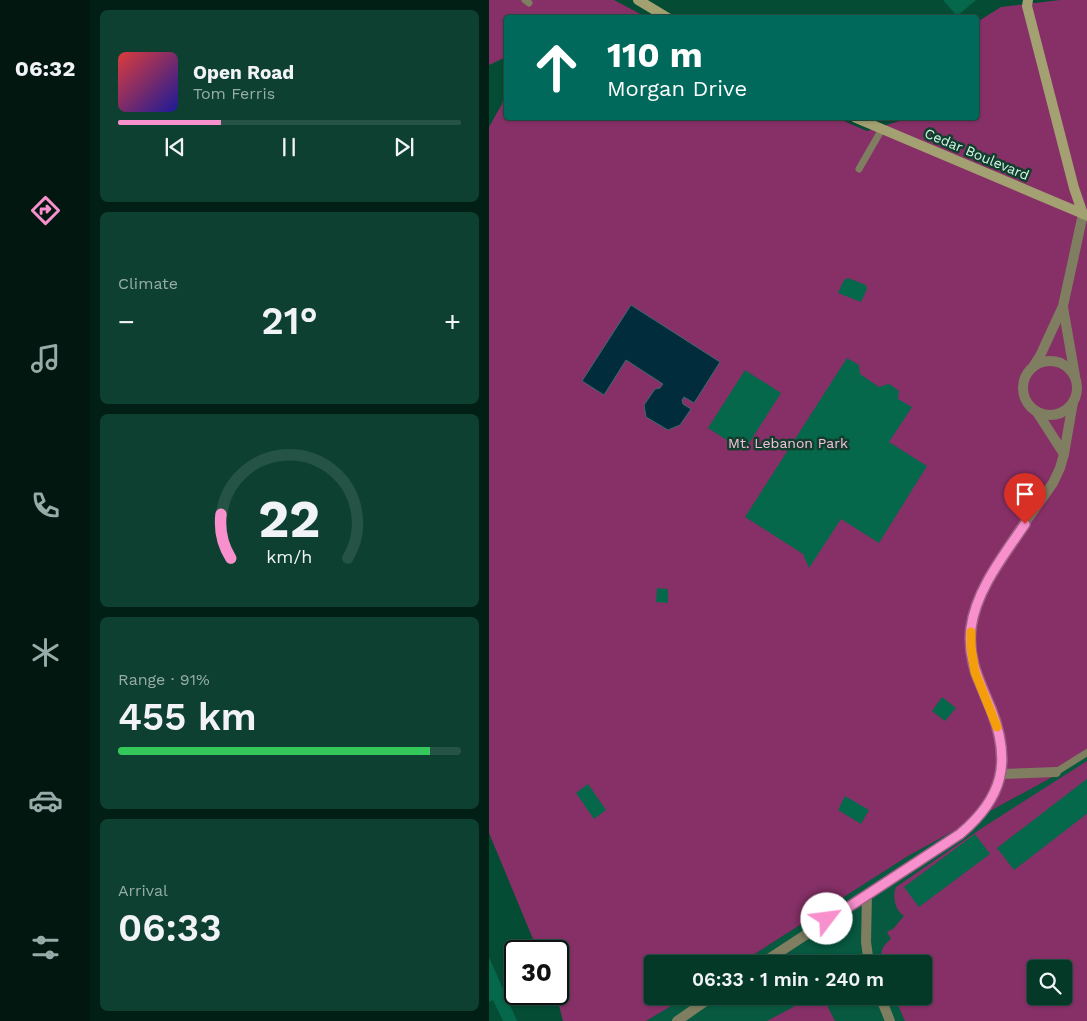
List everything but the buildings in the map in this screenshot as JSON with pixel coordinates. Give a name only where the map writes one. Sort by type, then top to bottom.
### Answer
[{"type":"street","points":[[638,0],[664,15]]},
{"type":"street","points":[[1026,2],[1074,188],[1085,215],[1063,306],[1040,356],[1024,383],[1026,400],[1037,412],[1064,454]]},
{"type":"street","name":"Cedar Boulevard","points":[[861,120],[1085,215]]},
{"type":"street","points":[[775,955],[925,858],[974,822],[995,794],[1001,774],[1002,754],[999,731],[975,672],[971,647],[971,628],[978,604],[988,581],[1053,483],[1064,454],[1073,402],[1076,395],[1063,306]]},
{"type":"street","points":[[1032,368],[1039,364],[1057,362],[1065,366],[1075,379]]},
{"type":"street","points":[[1037,412],[1045,415],[1061,413],[1073,402]]},
{"type":"street","points":[[1001,774],[1056,772]]},
{"type":"street","points":[[867,894],[866,942],[868,955]]},
{"type":"street","points":[[677,1021],[700,1005]]},
{"type":"street","points":[[884,1005],[890,1021]]},
{"type":"lane","points":[[859,170],[882,129]]},
{"type":"lane","points":[[1056,772],[1087,752]]},
{"type":"shaded area","points":[[1087,755],[1087,1021],[646,1021],[673,1005],[932,1005],[932,955],[753,955],[908,856],[1058,774]]},
{"type":"green space","points":[[489,0],[614,0],[642,15],[504,15],[504,58],[489,65]]},
{"type":"green space","name":"Mt. Lebanon Park","points":[[1060,0],[1087,0],[1087,755],[1058,774],[908,856],[753,955],[644,955],[644,1005],[673,1005],[646,1021],[563,1021],[559,1005],[569,1005],[569,940],[533,940],[489,833],[489,127],[502,104],[504,96],[504,120],[842,120],[867,131],[903,120],[979,120],[979,21],[1001,7]]},
{"type":"green space","points":[[1087,761],[1087,1021],[905,1021],[898,1005],[932,1005],[932,955],[882,955],[882,950],[891,939],[887,932],[893,929],[904,916],[898,910],[895,903],[896,887],[982,828]]},
{"type":"green space","points":[[797,1005],[827,1005],[835,1021],[767,1021]]},
{"type":"water","points":[[631,305],[720,362],[694,403],[684,397],[682,400],[683,404],[691,409],[680,425],[668,430],[646,417],[644,405],[655,389],[660,388],[663,384],[626,360],[604,395],[582,381]]},
{"type":"slow traffic","points":[[971,632],[975,672],[997,727]]},
{"type":"route","points":[[827,919],[844,910],[960,834],[974,822],[995,794],[1001,774],[1002,754],[999,731],[975,672],[971,647],[971,628],[978,604],[988,581],[1025,524]]}]
